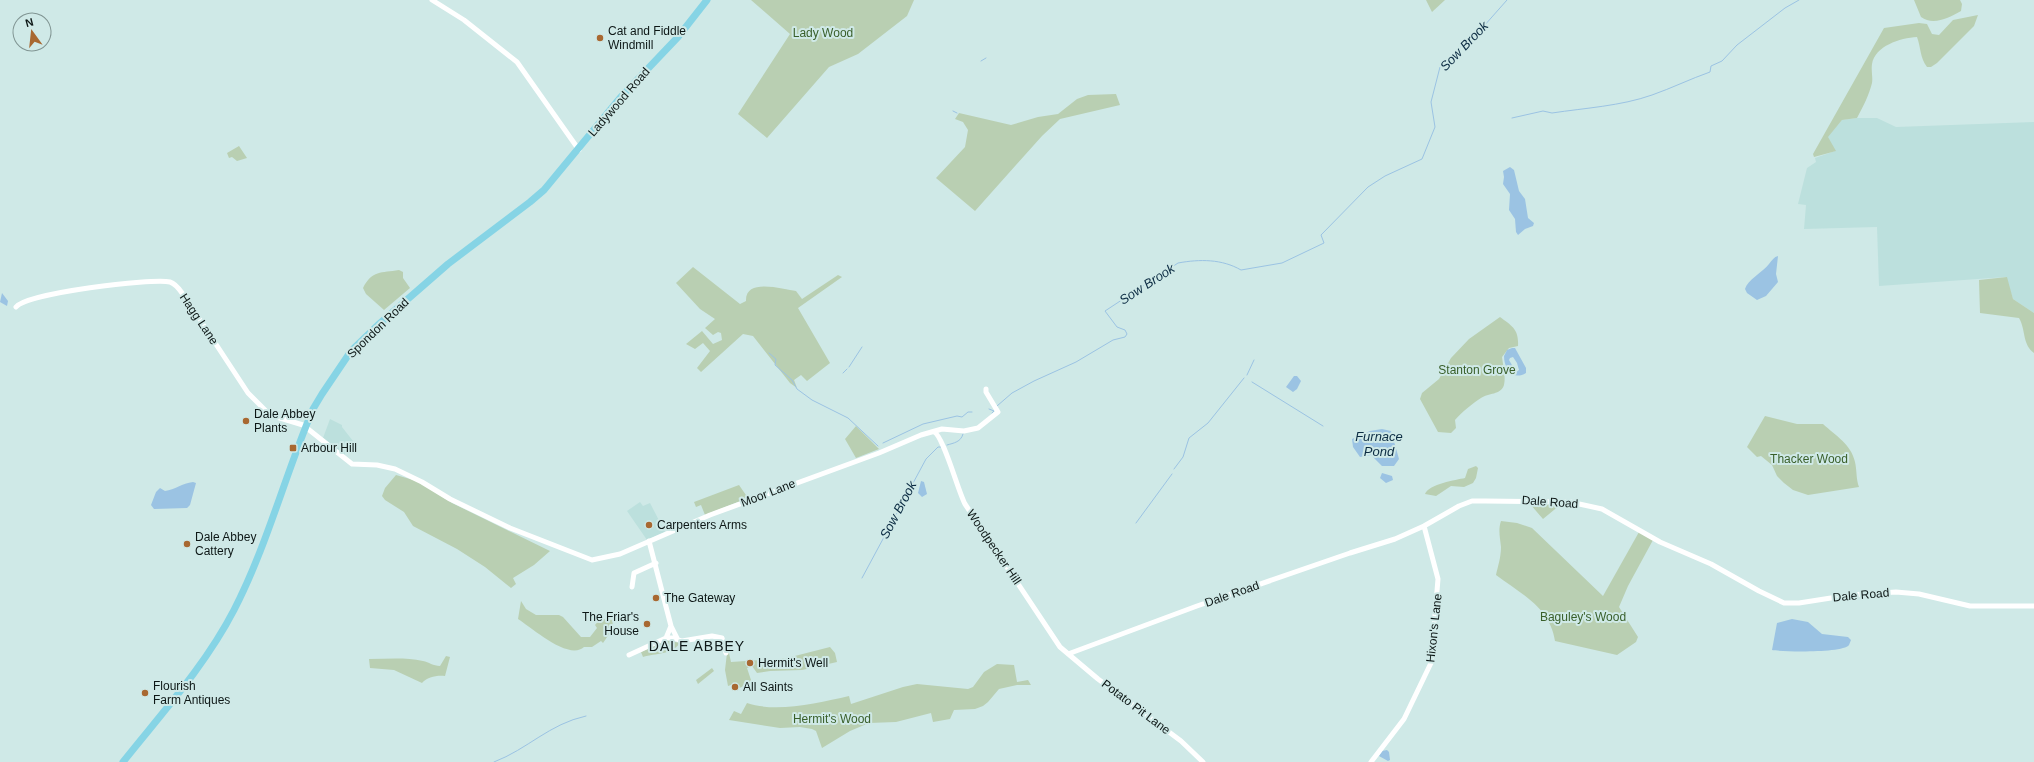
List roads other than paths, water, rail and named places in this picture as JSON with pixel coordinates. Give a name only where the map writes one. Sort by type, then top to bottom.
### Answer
[{"type":"main road","name":"Ladywood Road","points":[[579,150],[601,120],[678,37],[708,0]]},
{"type":"main road","name":"Spondon Road","points":[[124,762],[205,658],[234,609],[259,552],[306,427],[322,394],[351,351],[378,325],[448,264],[532,200],[555,178],[579,150]]},
{"type":"street","points":[[432,0],[464,20],[517,62],[579,150]]},
{"type":"street","name":"Hagg Lane","points":[[16,307],[20,303],[31,298],[71,290],[143,283],[174,283],[254,400],[270,415],[306,427]]},
{"type":"street","name":"Moor Lane","points":[[306,427],[352,464],[377,465],[395,469],[422,482],[450,499],[510,528],[589,560],[603,559],[802,480],[879,453],[921,435],[942,429],[969,430],[978,428],[985,424],[998,412],[986,392],[986,389]]},
{"type":"street","name":"Woodpecker Hill","points":[[934,432],[941,437],[956,484],[965,504],[1057,643],[1068,654]]},
{"type":"street","name":"Dale Road","points":[[1068,654],[1197,606],[1395,539],[1424,526],[1458,506],[1472,502],[1526,500],[1576,502],[1606,511],[1660,542],[1704,560],[1764,594],[1784,603],[1798,603],[1850,595],[1896,592],[1919,594],[1970,606],[2034,606]]},
{"type":"street","name":"Hixon's Lane","points":[[1371,762],[1404,719],[1431,663],[1438,579],[1424,526]]},
{"type":"street","points":[[649,541],[672,626],[677,638]]},
{"type":"street","points":[[632,587],[634,573],[656,563]]},
{"type":"street","points":[[666,638],[672,626]]},
{"type":"street","points":[[629,655],[666,638],[677,638],[682,640],[708,637],[720,638],[723,640],[726,653]]},
{"type":"street","name":"Potato Pit Lane","points":[[1068,654],[1181,741],[1203,762]]},
{"type":"water","points":[[1510,167],[1514,170],[1519,191],[1525,199],[1528,218],[1534,223],[1533,226],[1525,229],[1518,235],[1516,232],[1515,219],[1509,210],[1510,194],[1503,184],[1503,171]]},
{"type":"water","points":[[1778,256],[1776,274],[1778,282],[1766,296],[1757,300],[1747,293],[1745,289],[1746,286],[1775,257]]},
{"type":"water","points":[[2,293],[8,301],[7,306],[0,302]]},
{"type":"water","points":[[1515,348],[1526,368],[1526,373],[1517,376],[1510,372],[1504,361],[1504,356],[1507,350]],"holes":[[[1513,357],[1519,370],[1516,372],[1509,360],[1510,358]]]},
{"type":"water","points":[[1294,376],[1297,376],[1301,381],[1297,389],[1293,392],[1286,387]]},
{"type":"water","name":"Furnace Pond","points":[[1382,429],[1391,431],[1399,459],[1394,466],[1382,466],[1371,455],[1360,457],[1353,447],[1352,439],[1370,431]]},
{"type":"water","points":[[1382,473],[1392,476],[1393,480],[1386,483],[1380,478]]},
{"type":"water","points":[[921,481],[924,482],[927,494],[922,497],[918,493]]},
{"type":"water","points":[[193,482],[196,483],[190,505],[187,508],[154,509],[151,505],[156,492],[160,488],[165,491]]},
{"type":"water","points":[[1792,619],[1808,622],[1822,634],[1848,637],[1851,640],[1849,645],[1845,648],[1825,651],[1772,650],[1777,623]]},
{"type":"water","points":[[1387,750],[1389,752],[1390,760],[1388,761],[1379,756],[1382,751]]},
{"type":"waterway","name":"Sow Brook","points":[[997,406],[1012,393],[1034,381],[1076,362],[1113,340],[1125,337],[1127,334],[1125,330],[1117,327],[1105,311],[1178,263],[1211,261],[1234,266],[1241,270],[1282,263],[1324,243],[1321,235],[1368,187],[1385,176],[1422,159],[1435,127],[1431,102],[1440,67],[1460,47],[1468,44],[1507,0]]},
{"type":"waterway","points":[[1512,118],[1543,111],[1552,113],[1628,102],[1652,95],[1710,72],[1711,66],[1722,61],[1737,45],[1785,8],[1799,0]]},
{"type":"waterway","points":[[981,61],[986,58]]},
{"type":"waterway","points":[[953,111],[957,113]]},
{"type":"waterway","points":[[849,367],[862,347]]},
{"type":"waterway","points":[[769,353],[776,359],[775,365],[792,380],[797,389],[812,400],[848,418],[878,446]]},
{"type":"waterway","points":[[1247,375],[1254,360]]},
{"type":"waterway","points":[[843,373],[847,369]]},
{"type":"waterway","points":[[1174,469],[1183,457],[1189,438],[1208,423],[1244,378]]},
{"type":"waterway","points":[[1252,382],[1323,426]]},
{"type":"waterway","name":"Sow Brook","points":[[989,409],[994,411],[992,413]]},
{"type":"waterway","points":[[883,443],[923,424],[957,416],[962,417],[968,412],[972,412]]},
{"type":"waterway","name":"Sow Brook","points":[[947,445],[955,443],[962,437],[963,434]]},
{"type":"waterway","name":"Sow Brook","points":[[862,578],[926,459],[938,447],[941,447]]},
{"type":"waterway","points":[[1136,523],[1172,474]]},
{"type":"waterway","points":[[494,762],[506,757],[561,725],[586,716]]},
{"type":"place","name":"Cat and Fiddle Windmill","points":[[600,38]]},
{"type":"place","name":"Dale Abbey Plants","points":[[246,421]]},
{"type":"place","name":"Arbour Hill","points":[[293,448]]},
{"type":"place","name":"Carpenters Arms","points":[[649,525]]},
{"type":"place","name":"Dale Abbey Cattery","points":[[187,544]]},
{"type":"place","name":"The Gateway","points":[[656,598]]},
{"type":"place","name":"The Friar's House","points":[[647,624]]},
{"type":"place","name":"Hermit's Well","points":[[750,663]]},
{"type":"place","name":"All Saints","points":[[735,687]]},
{"type":"place","name":"Flourish Farm Antiques","points":[[145,693]]},
{"type":"district","name":"DALE ABBEY","points":[[697,646]]},
{"type":"park label","name":"Lady Wood","points":[[823,33]]},
{"type":"park label","name":"Stanton Grove","points":[[1477,370]]},
{"type":"park label","name":"Thacker Wood","points":[[1809,459]]},
{"type":"park label","name":"Baguley's Wood","points":[[1583,617]]},
{"type":"park label","name":"Hermit's Wood","points":[[832,719]]}]
